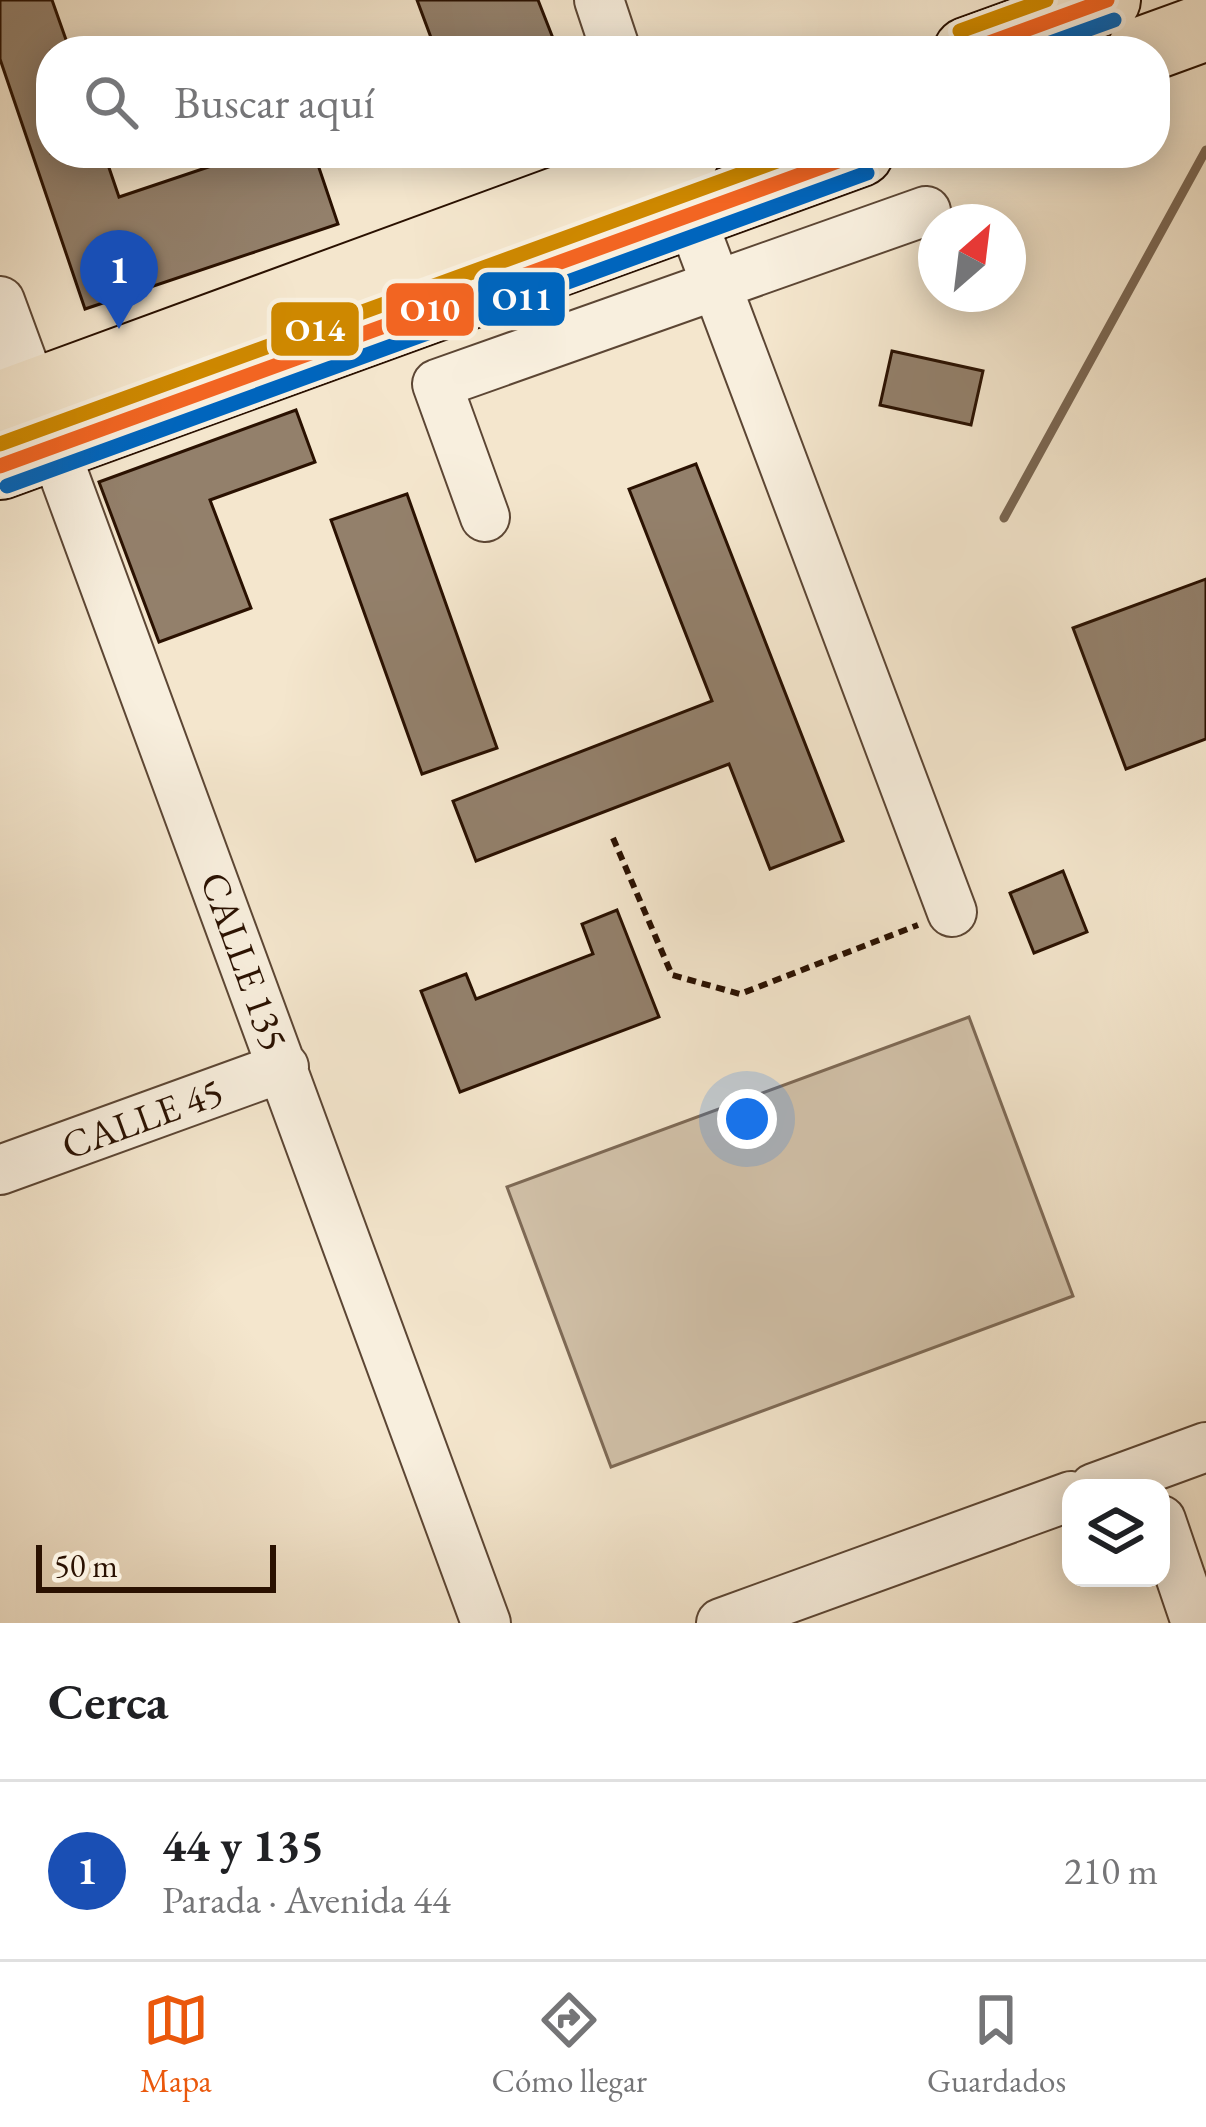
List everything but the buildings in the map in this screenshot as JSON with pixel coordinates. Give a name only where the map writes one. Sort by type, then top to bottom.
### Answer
[{"type":"highway","points":[[1008,36],[1107,0]]},
{"type":"highway","points":[[1170,40],[1206,27]]},
{"type":"highway","points":[[22,427],[671,171],[702,168]]},
{"type":"street","points":[[598,0],[611,36]]},
{"type":"street","points":[[671,171],[952,912]]},
{"type":"street","points":[[485,517],[436,384],[918,214]]},
{"type":"street","name":"CALLE 135","points":[[0,301],[22,427],[284,1066],[486,1623]]},
{"type":"street","name":"CALLE 45","points":[[0,1170],[284,1066]]},
{"type":"street","points":[[1147,1479],[1206,1447]]},
{"type":"street","points":[[721,1623],[1062,1499]]},
{"type":"street","points":[[1170,1546],[1196,1623]]},
{"type":"path","points":[[613,838],[672,975],[740,994],[952,912]]},
{"type":"shaded area","points":[[969,1017],[1073,1296],[611,1467],[507,1187]]},
{"type":"waterway","points":[[1004,518],[1206,150]]},
{"type":"transit line","name":"O14","points":[[960,31],[1046,0]]},
{"type":"transit line","name":"O10","points":[[1008,36],[1107,0]]},
{"type":"transit line","name":"O11","points":[[1070,36],[1114,20]]},
{"type":"transit line","name":"O14","points":[[0,444],[758,168]]},
{"type":"transit line","name":"O10","points":[[0,466],[819,168]]},
{"type":"transit line","name":"O11","points":[[7,486],[867,173]]},
{"type":"place","name":"44 y 135","points":[[119,329]]}]
